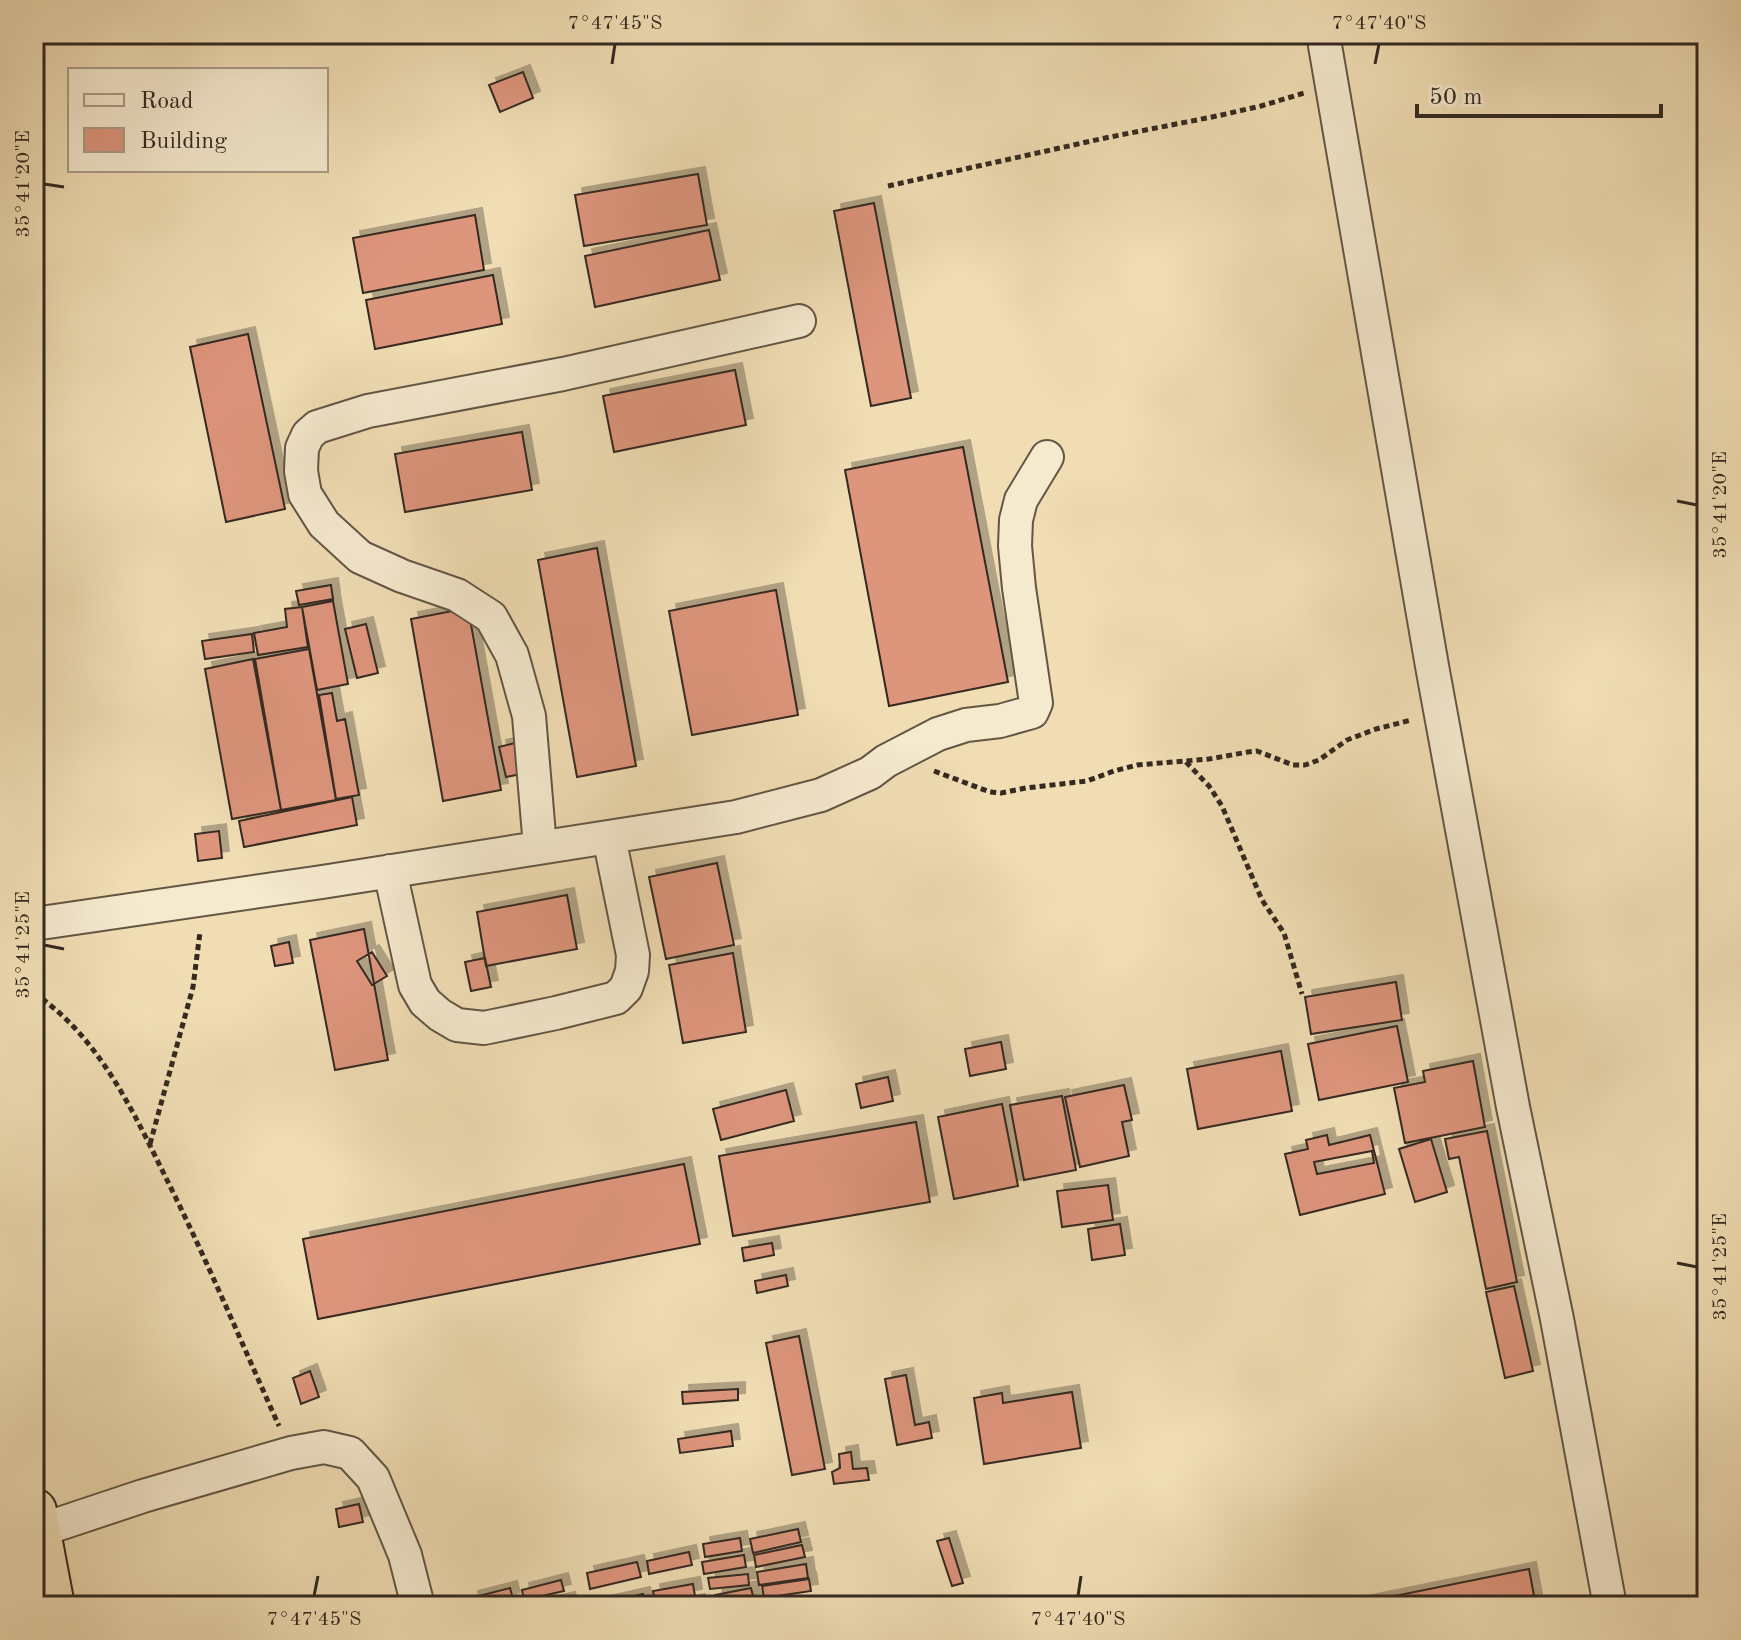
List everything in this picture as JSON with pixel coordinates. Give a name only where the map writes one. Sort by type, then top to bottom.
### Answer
[{"type":"highway","points":[[36,1521],[52,1606]]},
{"type":"lane","points":[[1323,34],[1513,1107],[1557,1319],[1610,1606]]},
{"type":"lane","points":[[540,847],[529,716],[512,655],[491,617],[457,595],[360,557],[324,524],[305,494],[303,483],[302,448],[308,435],[317,427],[368,411],[563,374],[799,321]]},
{"type":"lane","points":[[34,924],[736,817],[821,795],[870,773],[886,761],[938,734],[1032,712],[1036,703],[1019,588],[1016,520],[1021,500],[1047,457]]},
{"type":"lane","points":[[390,871],[415,985],[425,1002],[457,1025],[484,1028],[616,998],[626,988],[633,955],[609,837]]},
{"type":"lane","points":[[36,1521],[143,1496],[291,1453],[324,1447],[350,1453],[373,1478],[405,1555],[418,1606]]},
{"type":"path","points":[[888,186],[1261,106],[1332,86]]},
{"type":"path","points":[[886,761],[946,774],[995,793],[1087,781],[1137,765],[1257,751],[1293,765],[1305,765],[1319,760],[1347,740],[1441,712]]},
{"type":"path","points":[[1185,761],[1209,786],[1222,806],[1262,900],[1284,933],[1302,994]]},
{"type":"path","points":[[150,1145],[193,987],[203,900]]},
{"type":"path","points":[[34,993],[68,1020],[100,1057],[150,1145],[291,1453]]},
{"type":"building","points":[[523,72],[533,98],[500,112],[489,85]]},
{"type":"building","points":[[698,174],[707,225],[584,246],[575,195]]},
{"type":"building","points":[[874,203],[911,398],[871,406],[834,211]]},
{"type":"building","points":[[475,215],[484,270],[363,293],[353,238]]},
{"type":"building","points":[[709,230],[720,280],[595,307],[585,256]]},
{"type":"building","points":[[493,275],[502,324],[375,349],[366,300]]},
{"type":"building","points":[[248,334],[285,509],[226,522],[190,347]]},
{"type":"building","points":[[735,370],[746,425],[614,452],[603,396]]},
{"type":"building","points":[[522,432],[532,490],[405,512],[395,454]]},
{"type":"building","points":[[963,447],[1008,682],[889,706],[845,470]]},
{"type":"building","points":[[597,548],[636,766],[577,777],[538,560]]},
{"type":"building","points":[[331,585],[333,599],[299,605],[296,591]]},
{"type":"building","points":[[776,590],[798,715],[692,735],[669,611]]},
{"type":"building","points":[[333,601],[348,684],[317,690],[302,607]]},
{"type":"building","points":[[302,607],[308,647],[258,655],[254,633],[287,627],[285,609]]},
{"type":"building","points":[[468,608],[501,790],[443,801],[411,619]]},
{"type":"building","points":[[366,624],[378,673],[357,678],[345,629]]},
{"type":"building","points":[[252,634],[254,652],[205,659],[202,641]]},
{"type":"building","points":[[309,649],[336,800],[281,810],[255,659]]},
{"type":"building","points":[[253,659],[281,810],[232,819],[205,669]]},
{"type":"building","points":[[332,693],[337,721],[345,719],[359,795],[336,799],[319,695]]},
{"type":"building","points":[[519,742],[526,773],[506,777],[499,747]]},
{"type":"building","points":[[352,797],[357,825],[244,847],[239,821]]},
{"type":"building","points":[[219,831],[222,858],[198,861],[195,834]]},
{"type":"building","points":[[717,863],[734,945],[666,959],[649,877]]},
{"type":"building","points":[[567,895],[577,949],[486,966],[477,912]]},
{"type":"building","points":[[364,929],[388,1060],[335,1070],[310,940]]},
{"type":"building","points":[[289,942],[293,963],[275,966],[271,946]]},
{"type":"building","points":[[372,952],[387,976],[372,985],[357,961]]},
{"type":"building","points":[[733,953],[746,1032],[683,1043],[669,965]]},
{"type":"building","points":[[485,958],[491,987],[471,991],[465,962]]},
{"type":"building","points":[[1396,982],[1402,1020],[1311,1034],[1305,997]]},
{"type":"building","points":[[1397,1026],[1408,1082],[1319,1100],[1308,1044]]},
{"type":"building","points":[[1001,1042],[1006,1069],[970,1076],[965,1049]]},
{"type":"building","points":[[1281,1051],[1292,1111],[1198,1129],[1187,1069]]},
{"type":"building","points":[[1473,1061],[1485,1127],[1405,1143],[1394,1088],[1425,1082],[1423,1071]]},
{"type":"building","points":[[888,1077],[893,1101],[861,1108],[856,1084]]},
{"type":"building","points":[[1124,1085],[1132,1120],[1122,1122],[1129,1156],[1080,1167],[1065,1097]]},
{"type":"building","points":[[786,1090],[794,1121],[721,1140],[713,1109]]},
{"type":"building","points":[[1062,1096],[1076,1170],[1024,1180],[1010,1105]]},
{"type":"building","points":[[1002,1104],[1018,1186],[954,1199],[938,1117]]},
{"type":"building","points":[[916,1122],[930,1202],[733,1236],[719,1156]]},
{"type":"building","points":[[1487,1131],[1517,1282],[1486,1289],[1459,1157],[1449,1159],[1445,1139]]},
{"type":"building","points":[[1327,1135],[1329,1145],[1370,1135],[1385,1194],[1300,1215],[1285,1154],[1308,1149],[1306,1140]],"holes":[[[1372,1151],[1374,1163],[1317,1174],[1314,1162]]]},
{"type":"building","points":[[1431,1139],[1447,1192],[1415,1202],[1399,1149]]},
{"type":"building","points":[[684,1164],[700,1244],[318,1319],[303,1239]]},
{"type":"building","points":[[1108,1185],[1113,1220],[1062,1227],[1057,1191]]},
{"type":"building","points":[[1120,1224],[1125,1255],[1092,1260],[1088,1229]]},
{"type":"building","points":[[772,1243],[774,1255],[744,1261],[742,1248]]},
{"type":"building","points":[[786,1275],[788,1286],[757,1293],[755,1281]]},
{"type":"building","points":[[1514,1286],[1533,1371],[1505,1378],[1486,1292]]},
{"type":"building","points":[[799,1336],[825,1469],[792,1475],[766,1343]]},
{"type":"building","points":[[310,1371],[319,1397],[301,1404],[293,1378]]},
{"type":"building","points":[[906,1375],[915,1425],[929,1422],[932,1438],[897,1445],[885,1379]]},
{"type":"building","points":[[738,1389],[738,1400],[683,1404],[682,1392]]},
{"type":"building","points":[[1072,1392],[1081,1448],[984,1464],[974,1398],[1002,1393],[1003,1403]]},
{"type":"building","points":[[731,1431],[733,1446],[680,1453],[678,1439]]},
{"type":"building","points":[[851,1452],[853,1469],[867,1468],[869,1480],[834,1484],[832,1472],[840,1468],[839,1454]]},
{"type":"building","points":[[359,1504],[363,1522],[339,1527],[336,1509]]},
{"type":"building","points":[[798,1529],[801,1542],[753,1553],[750,1539]]},
{"type":"building","points":[[740,1538],[742,1551],[705,1557],[703,1544]]},
{"type":"building","points":[[949,1538],[963,1583],[952,1586],[937,1541]]},
{"type":"building","points":[[802,1545],[805,1557],[756,1567],[754,1555]]},
{"type":"building","points":[[689,1552],[692,1565],[649,1574],[647,1561]]},
{"type":"building","points":[[744,1555],[746,1567],[704,1574],[702,1562]]},
{"type":"building","points":[[637,1562],[641,1577],[590,1589],[587,1573]]},
{"type":"building","points":[[806,1564],[808,1578],[759,1585],[757,1572]]},
{"type":"building","points":[[1529,1569],[1536,1606],[1345,1606]]},
{"type":"building","points":[[748,1574],[749,1585],[710,1589],[708,1578]]},
{"type":"building","points":[[809,1579],[811,1591],[764,1598],[762,1586]]},
{"type":"building","points":[[561,1580],[564,1591],[524,1600],[522,1590]]},
{"type":"building","points":[[693,1584],[695,1596],[655,1603],[653,1591]]},
{"type":"building","points":[[510,1588],[513,1599],[473,1606],[471,1598]]},
{"type":"building","points":[[751,1588],[754,1600],[717,1606],[715,1595]]},
{"type":"building","points":[[643,1594],[645,1604],[638,1606],[604,1606],[603,1603]]},
{"type":"building","points":[[568,1599],[570,1606],[537,1606]]},
{"type":"building","points":[[698,1601],[699,1606],[672,1606]]}]
